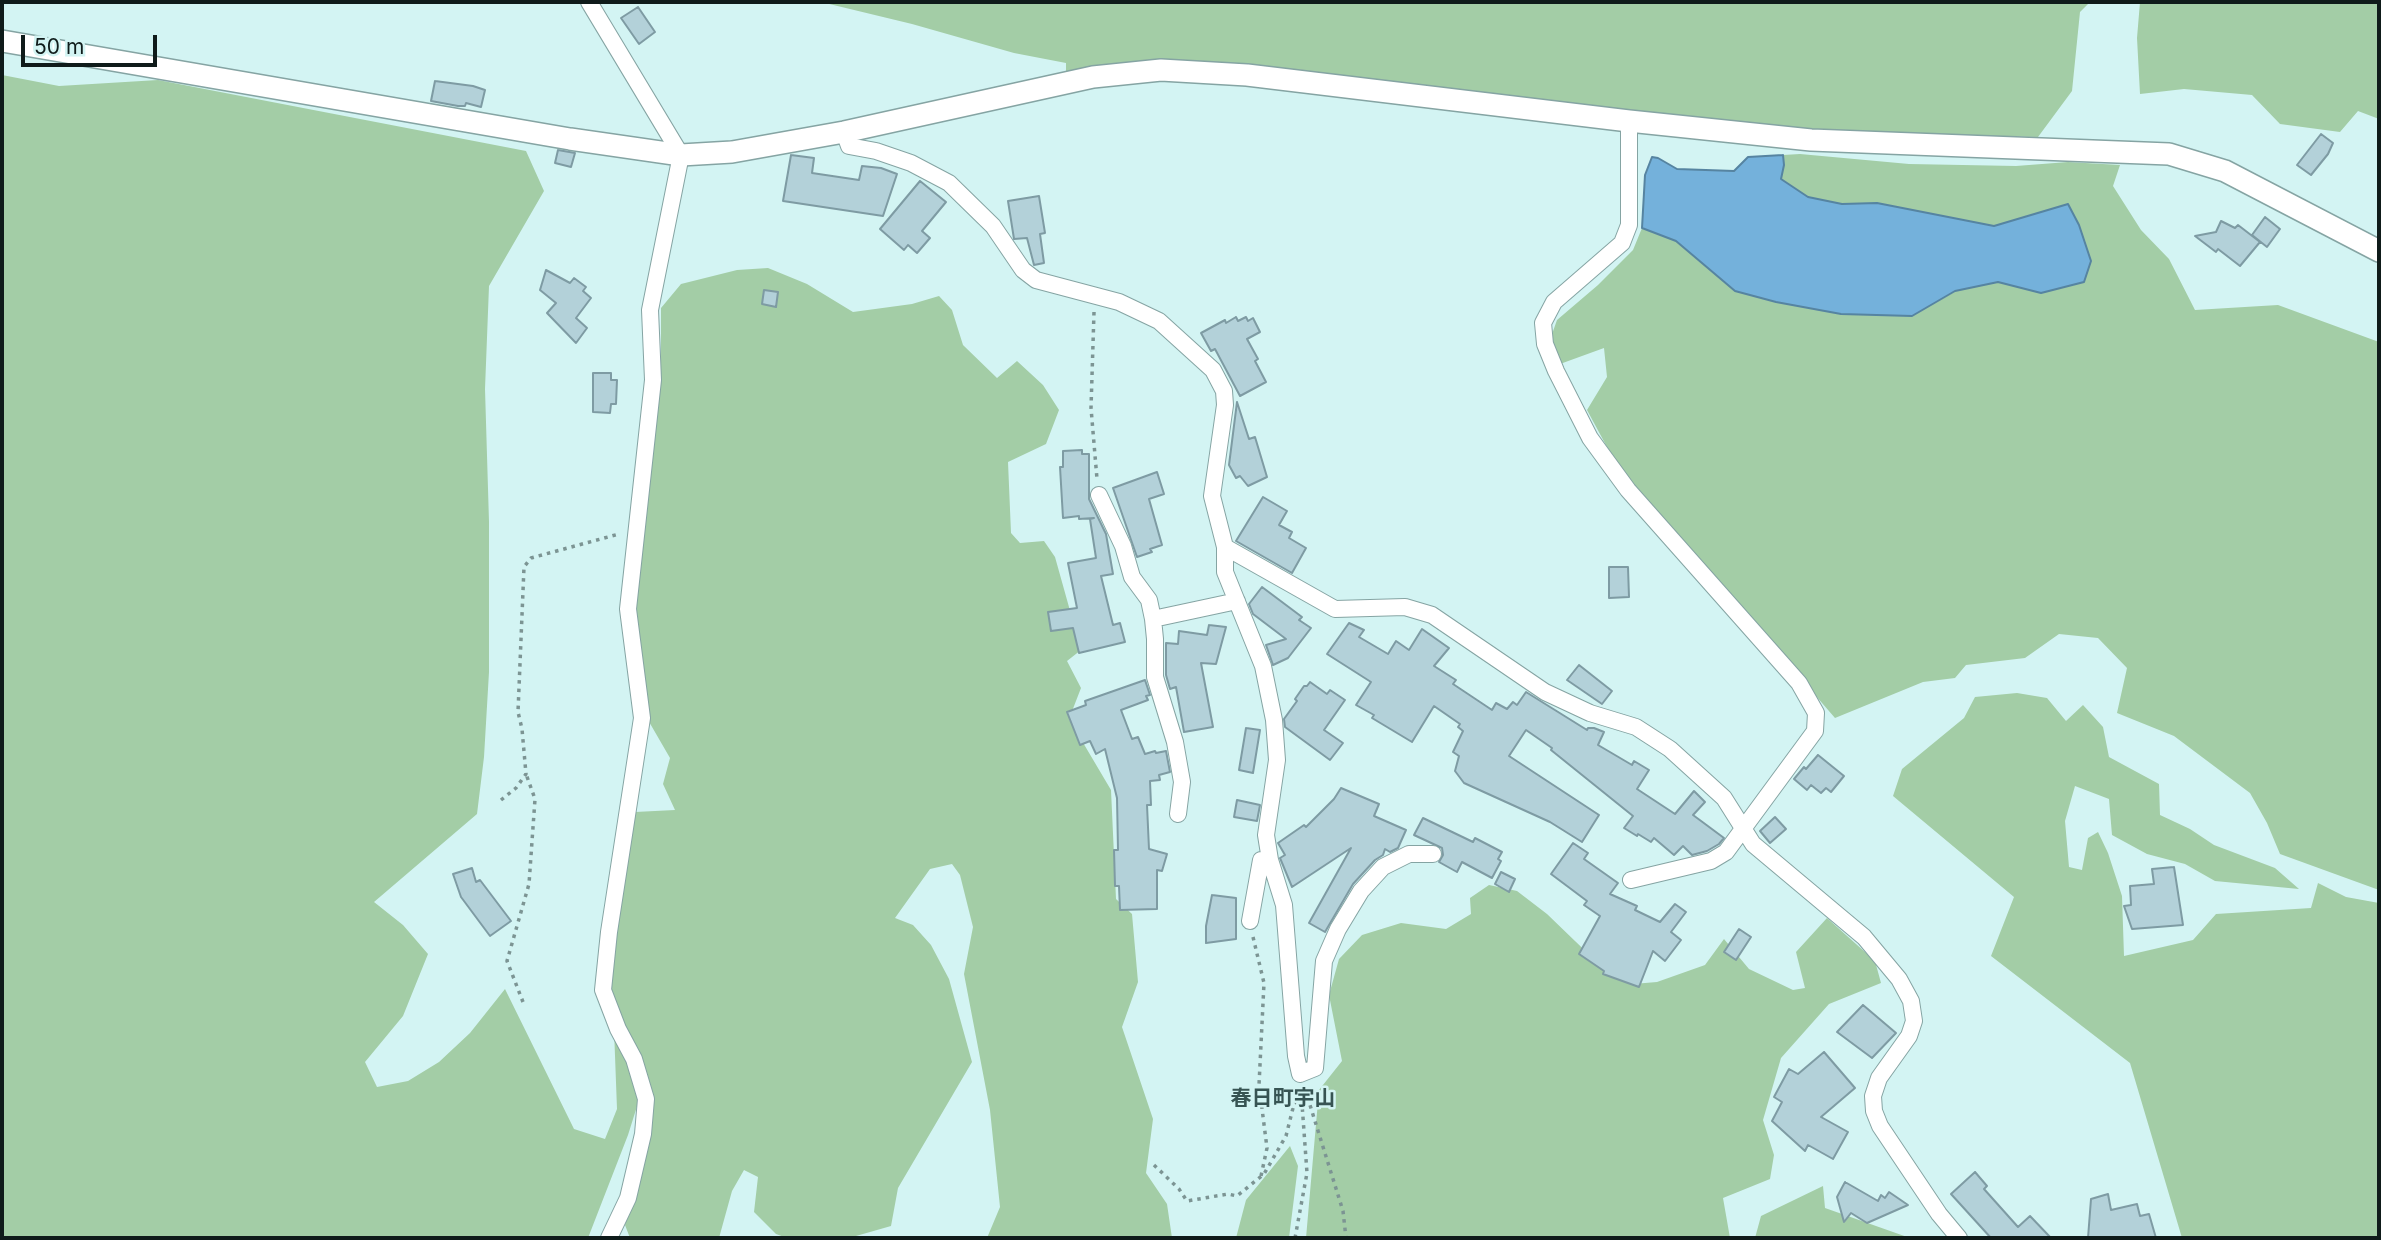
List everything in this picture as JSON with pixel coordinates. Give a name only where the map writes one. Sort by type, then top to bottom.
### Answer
[{"type":"street","points":[[589,2],[681,155],[650,310],[653,380],[628,610],[642,718],[609,932],[603,990],[618,1029],[634,1059],[646,1099],[643,1133],[628,1198],[609,1238]]},
{"type":"street","points":[[2,41],[570,139],[681,155],[732,152],[844,132],[1093,77],[1161,70],[1247,75],[1811,140],[2169,154],[2225,171],[2379,251]]},
{"type":"street","points":[[1629,121],[1629,225],[1622,243],[1554,302],[1543,323],[1545,344],[1590,438],[1629,490],[1799,683],[1815,713],[1815,731],[1726,852],[1711,861],[1631,880]]},
{"type":"street","points":[[844,132],[849,146],[876,151],[911,163],[949,183],[993,226],[1023,270],[1036,280],[1119,302],[1159,321],[1213,370],[1224,391],[1225,405],[1212,496],[1225,547],[1225,572],[1263,666],[1274,720],[1277,760],[1266,835],[1270,860],[1284,905],[1296,1056],[1300,1074],[1315,1069],[1324,961],[1338,929],[1361,891],[1383,867],[1409,855],[1433,854]]},
{"type":"street","points":[[1099,495],[1123,546],[1132,577],[1149,600],[1155,639],[1155,677],[1175,742],[1182,782],[1178,814]]},
{"type":"street","points":[[1225,547],[1335,609],[1405,607],[1432,615],[1545,692],[1590,713],[1636,727],[1670,749],[1724,798],[1753,844],[1864,937],[1899,978],[1911,1000],[1913,1021],[1909,1036],[1879,1078],[1873,1097],[1874,1111],[1880,1126],[1939,1214],[1959,1238]]},
{"type":"street","points":[[1153,620],[1237,601]]},
{"type":"street","points":[[1250,921],[1261,860],[1270,860]]},
{"type":"path","points":[[1094,296],[1091,408],[1099,495]]},
{"type":"path","points":[[523,1002],[507,961],[530,884],[535,799],[526,774],[522,729],[517,712],[524,567],[531,558],[597,541],[637,527]]},
{"type":"path","points":[[501,800],[516,788],[526,774]]},
{"type":"path","points":[[1250,921],[1264,983],[1259,1085],[1267,1147],[1261,1176]]},
{"type":"path","points":[[1295,1238],[1307,1173],[1300,1074]]},
{"type":"path","points":[[1300,1074],[1343,1211],[1346,1238]]},
{"type":"path","points":[[1154,1166],[1180,1189],[1187,1201],[1228,1194],[1237,1196],[1264,1174],[1286,1136],[1294,1104],[1302,1097]]},
{"type":"green space","points":[[821,2],[2090,2],[2080,12],[2072,91],[2038,137],[1810,133],[1173,66],[1066,74],[1066,63],[1014,53]]},
{"type":"green space","points":[[2140,2],[2379,2],[2379,119],[2358,111],[2340,132],[2280,124],[2252,95],[2184,89],[2140,94],[2137,38]]},
{"type":"green space","points":[[2,75],[59,86],[158,80],[526,151],[544,191],[489,286],[485,389],[489,522],[489,672],[484,757],[477,814],[374,902],[403,925],[428,954],[403,1016],[365,1062],[377,1087],[408,1081],[439,1062],[470,1033],[505,989],[574,1129],[605,1139],[617,1109],[614,1029],[629,1059],[639,1100],[588,1238],[2,1238]]},
{"type":"green space","points":[[1800,154],[1909,164],[2016,166],[2068,162],[2120,165],[2113,186],[2141,230],[2169,259],[2195,310],[2278,305],[2379,342],[2379,890],[2280,854],[2250,793],[2174,736],[2117,713],[2127,668],[2098,638],[2059,634],[2025,658],[1966,665],[1955,678],[1923,682],[1835,718],[1630,481],[1587,410],[1607,377],[1604,348],[1560,364],[1551,337],[1557,320],[1633,250],[1642,228],[1676,241],[1735,291],[1841,314],[1912,316],[1956,291],[1998,282],[2041,293],[2027,217],[1994,226],[1877,203],[1842,204],[1808,197],[1780,178],[1784,165],[1783,155]]},
{"type":"green space","points":[[768,268],[807,284],[853,312],[912,304],[939,296],[952,310],[963,345],[997,378],[1017,361],[1043,385],[1059,410],[1046,444],[1008,462],[1011,533],[1020,543],[1044,541],[1055,557],[1081,650],[1067,661],[1081,688],[1069,719],[1111,790],[1116,899],[1132,914],[1138,982],[1122,1027],[1153,1119],[1146,1173],[1167,1204],[1172,1238],[987,1238],[1000,1207],[990,1110],[964,974],[973,927],[960,875],[952,864],[930,869],[895,918],[913,925],[931,945],[949,979],[972,1062],[898,1188],[891,1226],[849,1238],[787,1238],[776,1234],[754,1212],[758,1177],[744,1170],[732,1191],[719,1238],[630,1238],[625,1225],[650,1117],[608,993],[610,938],[635,812],[675,810],[663,784],[670,758],[648,720],[634,606],[661,383],[661,308],[681,284],[737,270]]},
{"type":"green space","points":[[2017,693],[2047,698],[2066,721],[2083,705],[2103,727],[2109,757],[2159,784],[2160,815],[2190,829],[2214,845],[2275,868],[2299,889],[2215,881],[2185,864],[2147,854],[2112,835],[2109,799],[2075,786],[2065,821],[2069,867],[2082,870],[2088,838],[2098,832],[2122,896],[2124,956],[2193,940],[2216,914],[2311,908],[2318,883],[2346,897],[2379,903],[2379,1238],[2182,1238],[2130,1063],[1991,956],[2014,897],[1893,796],[1902,769],[1964,718],[1975,697]]},
{"type":"green space","points":[[1489,885],[1517,891],[1547,914],[1603,968],[1633,984],[1657,982],[1705,965],[1724,939],[1749,969],[1793,990],[1805,988],[1796,952],[1827,918],[1875,961],[1881,983],[1829,1004],[1781,1058],[1763,1120],[1774,1155],[1770,1179],[1723,1198],[1730,1238],[1306,1238],[1319,1090],[1342,1061],[1329,995],[1339,959],[1362,935],[1401,923],[1446,929],[1471,914],[1470,898]]},
{"type":"green space","points":[[1290,1146],[1298,1166],[1289,1238],[1236,1238],[1246,1200]]},
{"type":"green space","points":[[1823,1186],[1825,1208],[1910,1238],[1755,1238],[1761,1216]]},
{"type":"water","points":[[1783,155],[1781,179],[1808,197],[1842,204],[1877,203],[1994,226],[2068,204],[2079,225],[2091,261],[2084,282],[2041,293],[1998,282],[1955,291],[1912,316],[1841,314],[1735,291],[1676,241],[1642,228],[1645,175],[1652,157],[1677,169],[1734,171],[1748,157]]},
{"type":"building","points":[[638,7],[655,32],[639,44],[621,18]]},
{"type":"building","points":[[435,81],[485,90],[481,107],[466,103],[465,106],[458,106],[431,101]]},
{"type":"building","points":[[2321,134],[2333,143],[2328,154],[2311,175],[2297,165]]},
{"type":"building","points":[[558,150],[575,153],[571,167],[555,163]]},
{"type":"building","points":[[791,155],[814,158],[812,173],[859,180],[862,166],[881,168],[897,174],[883,216],[783,201]]},
{"type":"building","points":[[920,181],[946,202],[922,231],[930,238],[917,253],[908,245],[904,250],[880,229]]},
{"type":"building","points":[[1039,196],[1045,233],[1040,234],[1044,263],[1034,265],[1027,238],[1014,239],[1008,201]]},
{"type":"building","points":[[2265,217],[2280,229],[2267,247],[2252,235]]},
{"type":"building","points":[[2221,221],[2235,228],[2238,225],[2260,242],[2240,266],[2195,236],[2216,232]]},
{"type":"building","points":[[546,270],[570,283],[574,278],[586,287],[583,291],[591,298],[576,318],[587,328],[576,343],[547,313],[556,303],[540,290]]},
{"type":"building","points":[[764,290],[778,292],[776,307],[762,304]]},
{"type":"building","points":[[1236,317],[1238,321],[1246,317],[1248,321],[1253,318],[1260,332],[1247,339],[1266,382],[1240,396],[1215,349],[1211,351],[1201,333]]},
{"type":"building","points":[[593,373],[611,373],[611,380],[617,380],[616,404],[611,404],[610,413],[593,412]]},
{"type":"building","points":[[1237,402],[1249,439],[1255,437],[1267,477],[1248,486],[1240,476],[1236,478],[1229,465]]},
{"type":"building","points":[[1082,450],[1082,454],[1089,454],[1089,499],[1106,534],[1113,574],[1101,576],[1113,625],[1120,623],[1125,642],[1079,653],[1073,628],[1051,631],[1048,612],[1077,608],[1068,563],[1096,558],[1090,519],[1094,518],[1063,518],[1060,467],[1063,467],[1063,451]]},
{"type":"building","points":[[1157,472],[1164,494],[1149,499],[1162,545],[1137,557],[1113,488]]},
{"type":"building","points":[[1263,497],[1287,511],[1279,525],[1292,532],[1289,538],[1306,548],[1292,573],[1236,541]]},
{"type":"building","points":[[1609,567],[1628,567],[1629,597],[1609,598]]},
{"type":"building","points":[[1262,587],[1302,617],[1299,620],[1311,628],[1288,658],[1273,665],[1266,645],[1286,639],[1253,614],[1249,604]]},
{"type":"building","points":[[1349,623],[1364,630],[1359,637],[1388,654],[1396,641],[1409,650],[1422,629],[1449,648],[1434,666],[1456,680],[1453,684],[1492,710],[1496,703],[1507,709],[1513,702],[1517,705],[1526,692],[1587,730],[1594,728],[1604,732],[1598,745],[1632,765],[1634,761],[1649,770],[1637,789],[1675,814],[1694,791],[1705,802],[1693,815],[1724,838],[1707,851],[1692,855],[1683,846],[1674,855],[1654,838],[1651,842],[1638,834],[1637,836],[1624,828],[1633,816],[1551,750],[1552,748],[1526,730],[1509,756],[1599,815],[1582,842],[1550,822],[1464,783],[1455,771],[1459,756],[1453,752],[1463,731],[1458,727],[1460,724],[1434,706],[1412,742],[1356,705],[1371,682],[1327,654]]},
{"type":"building","points":[[1209,625],[1226,627],[1216,664],[1201,663],[1213,727],[1184,732],[1176,687],[1170,689],[1166,675],[1166,643],[1178,644],[1179,631],[1207,635]]},
{"type":"building","points":[[1579,665],[1612,691],[1602,704],[1567,680]]},
{"type":"building","points":[[1145,680],[1150,695],[1146,696],[1148,700],[1121,710],[1132,739],[1138,737],[1145,754],[1166,751],[1170,772],[1159,775],[1160,780],[1150,781],[1151,805],[1147,805],[1149,849],[1167,854],[1162,871],[1157,870],[1157,909],[1120,910],[1119,886],[1115,886],[1114,850],[1118,850],[1117,798],[1105,749],[1096,754],[1090,741],[1080,745],[1067,712],[1086,705],[1085,701]]},
{"type":"building","points":[[1310,682],[1327,694],[1330,690],[1345,700],[1324,730],[1343,743],[1330,760],[1285,727],[1284,719],[1297,701],[1295,699]]},
{"type":"building","points":[[1246,728],[1260,730],[1253,773],[1239,770]]},
{"type":"building","points":[[1818,755],[1844,776],[1831,792],[1826,788],[1821,793],[1811,785],[1807,790],[1794,779]]},
{"type":"building","points":[[1341,788],[1379,804],[1374,816],[1406,830],[1398,848],[1390,852],[1385,849],[1383,855],[1353,884],[1325,932],[1309,923],[1351,848],[1292,887],[1280,858],[1285,855],[1278,843],[1304,825],[1306,827],[1334,799]]},
{"type":"building","points":[[1237,800],[1260,805],[1257,821],[1234,817]]},
{"type":"building","points":[[1775,817],[1786,829],[1770,843],[1760,831]]},
{"type":"building","points":[[1423,818],[1473,842],[1475,838],[1502,852],[1498,859],[1501,861],[1492,878],[1462,862],[1457,872],[1439,862],[1443,855],[1442,848],[1414,835]]},
{"type":"building","points":[[1573,843],[1588,853],[1584,859],[1618,883],[1610,894],[1637,906],[1635,910],[1660,922],[1675,904],[1686,912],[1671,932],[1681,940],[1665,961],[1653,951],[1639,987],[1603,974],[1604,971],[1579,954],[1600,916],[1584,905],[1587,901],[1551,874]]},
{"type":"building","points":[[2174,867],[2183,925],[2132,929],[2124,906],[2131,905],[2130,886],[2154,884],[2152,869]]},
{"type":"building","points":[[472,868],[476,882],[480,880],[511,921],[490,936],[461,897],[453,874]]},
{"type":"building","points":[[1501,872],[1515,879],[1509,892],[1495,884]]},
{"type":"building","points":[[1212,895],[1236,898],[1236,939],[1206,943],[1206,926]]},
{"type":"building","points":[[1739,929],[1751,937],[1736,960],[1724,952]]},
{"type":"building","points":[[1863,1005],[1896,1033],[1872,1058],[1837,1032]]},
{"type":"building","points":[[1824,1052],[1855,1088],[1821,1117],[1848,1132],[1833,1159],[1808,1145],[1805,1151],[1772,1121],[1782,1102],[1774,1097],[1789,1069],[1798,1074]]},
{"type":"building","points":[[1975,1172],[1987,1186],[1984,1189],[2018,1227],[2030,1216],[2051,1238],[1991,1238],[1951,1194]]},
{"type":"building","points":[[1845,1182],[1878,1201],[1881,1195],[1885,1198],[1889,1192],[1908,1205],[1867,1223],[1851,1213],[1844,1222],[1837,1197]]},
{"type":"building","points":[[2108,1194],[2111,1210],[2137,1204],[2140,1216],[2149,1214],[2156,1238],[2088,1238],[2091,1199]]},
{"type":"district","name":"春日町宇山","points":[[1283,1099]]}]
